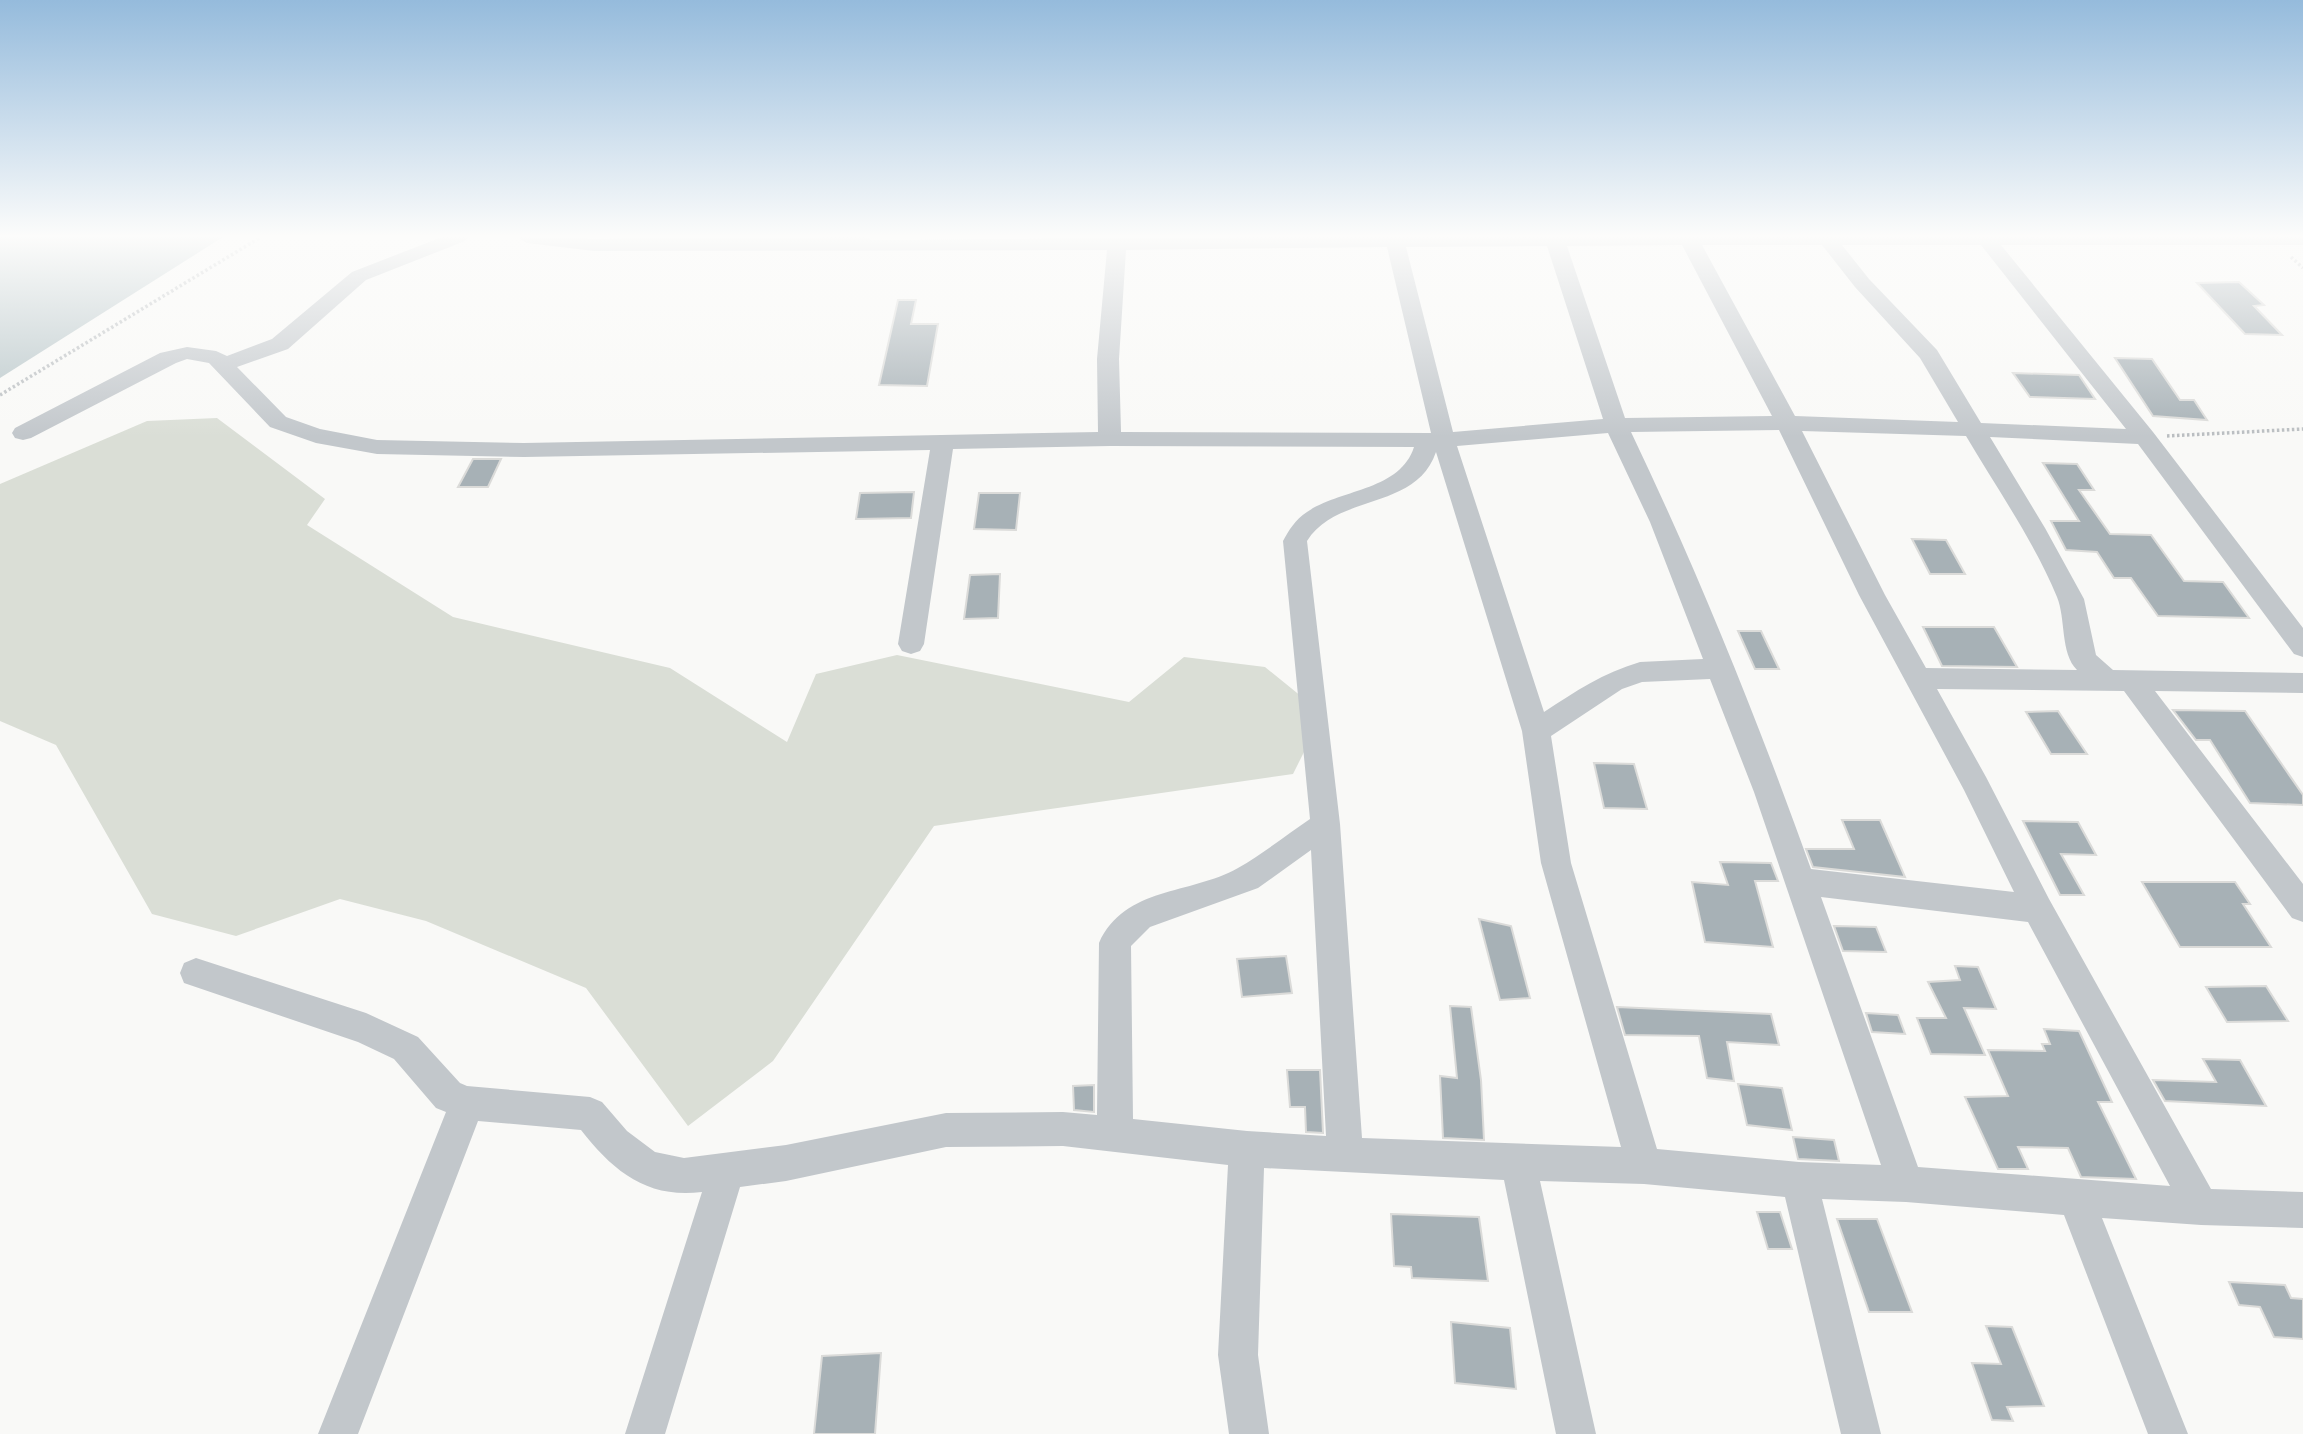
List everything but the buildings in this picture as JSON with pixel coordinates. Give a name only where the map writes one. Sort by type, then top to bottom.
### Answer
[{"type":"street","points":[[225,364],[280,344],[327,304]]},
{"type":"street","points":[[1110,439],[1108,359],[1112,304]]},
{"type":"street","points":[[1408,304],[1436,440],[1536,731],[1556,863],[1644,1166]]},
{"type":"street","points":[[1575,304],[1616,425],[1662,522],[1769,792],[1906,1184]]},
{"type":"street","points":[[1724,304],[1787,423],[1853,558],[1976,785],[2038,909],[2201,1207]]},
{"type":"street","points":[[1881,304],[1929,355],[2033,528],[2071,600],[2084,659],[2120,682],[2303,908]]},
{"type":"street","points":[[2039,304],[2145,437],[2303,647]]},
{"type":"street","points":[[23,433],[168,358],[187,353],[202,353],[216,357],[225,364],[252,397],[278,422],[316,436],[377,447],[524,450],[1110,439],[1436,440],[1616,425],[1787,423],[2145,437]]},
{"type":"street","points":[[1345,1156],[1325,824],[1295,541],[1300,528],[1314,519],[1399,482],[1416,470],[1436,440]]},
{"type":"street","points":[[911,644],[942,444]]},
{"type":"street","points":[[1536,731],[1612,682],[1640,672],[1718,668]]},
{"type":"street","points":[[1916,678],[2120,682],[2192,679],[2303,683]]},
{"type":"street","points":[[1115,1135],[1115,943],[1124,929],[1139,917],[1247,879],[1325,824]]},
{"type":"street","points":[[1801,881],[2038,909]]},
{"type":"street","points":[[196,973],[366,1029],[406,1048],[448,1096],[467,1103],[590,1114],[614,1144],[648,1169],[684,1176],[786,1163],[946,1130],[1063,1129],[1247,1149],[1345,1156],[1644,1166],[1799,1180],[1906,1184],[2201,1207],[2303,1210]]},
{"type":"street","points":[[338,1434],[467,1103]]},
{"type":"street","points":[[1247,1149],[1238,1355],[1249,1434]]},
{"type":"street","points":[[1518,1161],[1576,1434]]},
{"type":"street","points":[[645,1434],[726,1172]]},
{"type":"street","points":[[1799,1180],[1861,1434]]},
{"type":"street","points":[[2076,1198],[2168,1434]]},
{"type":"path","points":[[0,395],[150,304]]},
{"type":"path","points":[[2145,437],[2303,429]]},
{"type":"shaded area","points":[[0,304],[117,304],[0,378]]},
{"type":"shaded area","points":[[217,418],[325,499],[307,525],[453,617],[670,668],[787,742],[816,674],[897,655],[1129,702],[1184,657],[1265,667],[1323,714],[1293,774],[934,826],[773,1061],[688,1126],[586,988],[426,921],[340,899],[236,936],[152,914],[56,745],[0,721],[0,484],[147,421]]}]
